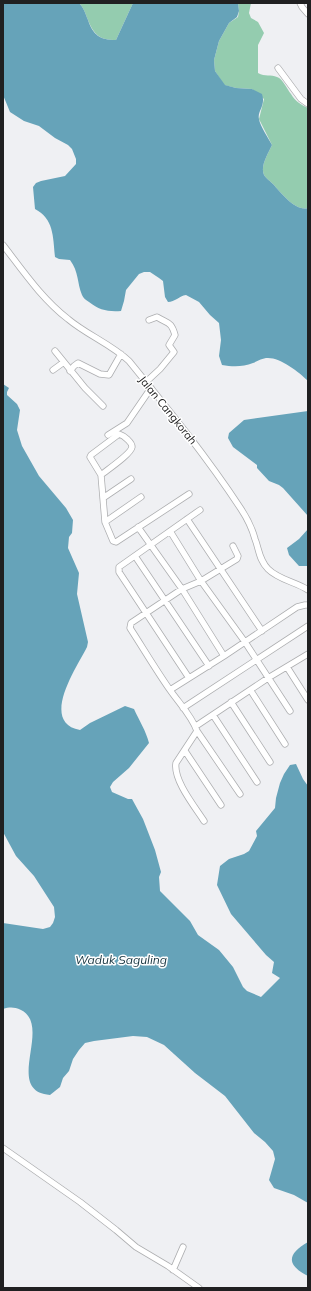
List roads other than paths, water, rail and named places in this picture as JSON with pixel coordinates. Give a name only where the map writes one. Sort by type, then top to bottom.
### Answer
[{"type":"street","points":[[300,3],[308,14]]},
{"type":"street","points":[[278,68],[301,99],[308,104]]},
{"type":"street","name":"Jalan Cangkorah","points":[[3,245],[40,292],[57,310],[71,322],[121,354],[129,361],[210,462],[241,509],[255,537],[264,565],[277,575],[308,590]]},
{"type":"street","points":[[146,382],[160,369],[174,352],[169,345],[175,336],[173,327],[170,324],[157,317],[149,320]]},
{"type":"street","points":[[55,351],[70,371],[103,406]]},
{"type":"street","points":[[70,371],[78,363],[100,374],[109,375],[121,354]]},
{"type":"street","points":[[53,370],[64,362]]},
{"type":"street","points":[[108,435],[120,429],[127,423],[150,388]]},
{"type":"street","points":[[101,475],[131,450],[131,443],[121,434],[90,457],[101,475],[105,522],[113,541],[116,542],[189,494]]},
{"type":"street","points":[[104,498],[131,479]]},
{"type":"street","points":[[105,522],[141,497]]},
{"type":"street","points":[[189,678],[147,612],[119,572],[119,567],[151,546],[200,510]]},
{"type":"street","points":[[187,519],[262,631]]},
{"type":"street","points":[[138,527],[182,589],[224,656]]},
{"type":"street","points":[[170,531],[201,580],[245,642],[290,711]]},
{"type":"street","points":[[233,546],[238,556],[237,559],[182,589],[131,623],[130,628],[240,794]]},
{"type":"street","points":[[135,556],[209,666]]},
{"type":"street","points":[[170,690],[209,666],[297,607],[304,605],[308,606]]},
{"type":"street","points":[[184,708],[308,626]]},
{"type":"street","points":[[204,821],[180,782],[175,768],[176,763],[185,751],[196,729],[214,714],[231,702],[251,691],[268,678],[307,657]]},
{"type":"street","points":[[287,667],[308,700]]},
{"type":"street","points":[[251,691],[284,744]]},
{"type":"street","points":[[231,702],[270,762]]},
{"type":"street","points":[[214,714],[257,782]]},
{"type":"street","points":[[185,751],[221,805]]},
{"type":"street","points":[[3,1148],[80,1202],[136,1247],[199,1288]]},
{"type":"street","points":[[173,1270],[183,1247]]},
{"type":"water","points":[[3,3],[79,3],[92,29],[98,36],[101,38],[116,40],[133,3],[238,3],[239,11],[237,17],[229,23],[219,41],[214,60],[215,71],[225,85],[236,88],[252,89],[262,94],[263,102],[259,113],[259,119],[272,145],[264,164],[264,175],[284,197],[294,205],[308,208],[308,381],[290,366],[278,360],[268,358],[242,366],[222,365],[219,356],[221,340],[219,323],[199,302],[186,295],[168,302],[165,297],[163,281],[150,272],[139,274],[126,290],[121,311],[108,311],[100,309],[83,297],[73,264],[70,260],[55,257],[54,242],[49,223],[41,213],[35,209],[33,187],[36,183],[41,181],[65,176],[76,164],[76,159],[72,149],[68,145],[55,138],[39,126],[24,121],[10,112],[3,95]]},
{"type":"water","name":"Waduk Saguling","points":[[3,384],[9,388],[7,395],[17,404],[20,410],[17,430],[22,446],[39,476],[66,508],[73,520],[72,533],[69,537],[68,548],[79,573],[77,594],[88,642],[87,647],[64,693],[62,716],[68,725],[80,730],[90,723],[125,706],[134,709],[149,743],[129,768],[113,782],[110,787],[112,792],[128,799],[132,799],[143,819],[155,850],[161,872],[159,877],[160,891],[190,921],[198,935],[219,950],[233,967],[243,987],[247,991],[261,997],[280,978],[272,973],[274,962],[266,955],[231,914],[217,885],[220,866],[229,859],[249,851],[257,836],[256,831],[275,808],[280,783],[290,765],[296,764],[308,786],[308,1203],[294,1195],[274,1188],[269,1180],[275,1159],[273,1151],[254,1133],[225,1096],[195,1073],[164,1045],[147,1037],[133,1036],[85,1043],[73,1059],[69,1071],[63,1078],[60,1087],[50,1095],[37,1091],[30,1082],[29,1071],[32,1029],[30,1018],[19,1009],[3,1009],[3,923],[43,929],[50,927],[55,917],[54,907],[34,876],[16,856],[3,832]]},
{"type":"water","points":[[308,411],[308,516],[283,488],[269,481],[257,468],[257,465],[233,447],[228,438],[229,433],[244,420]]},
{"type":"water","points":[[308,529],[308,566],[299,566],[289,555],[287,548],[299,539]]},
{"type":"water","points":[[308,1242],[308,1276],[296,1268],[292,1259],[296,1251]]}]
